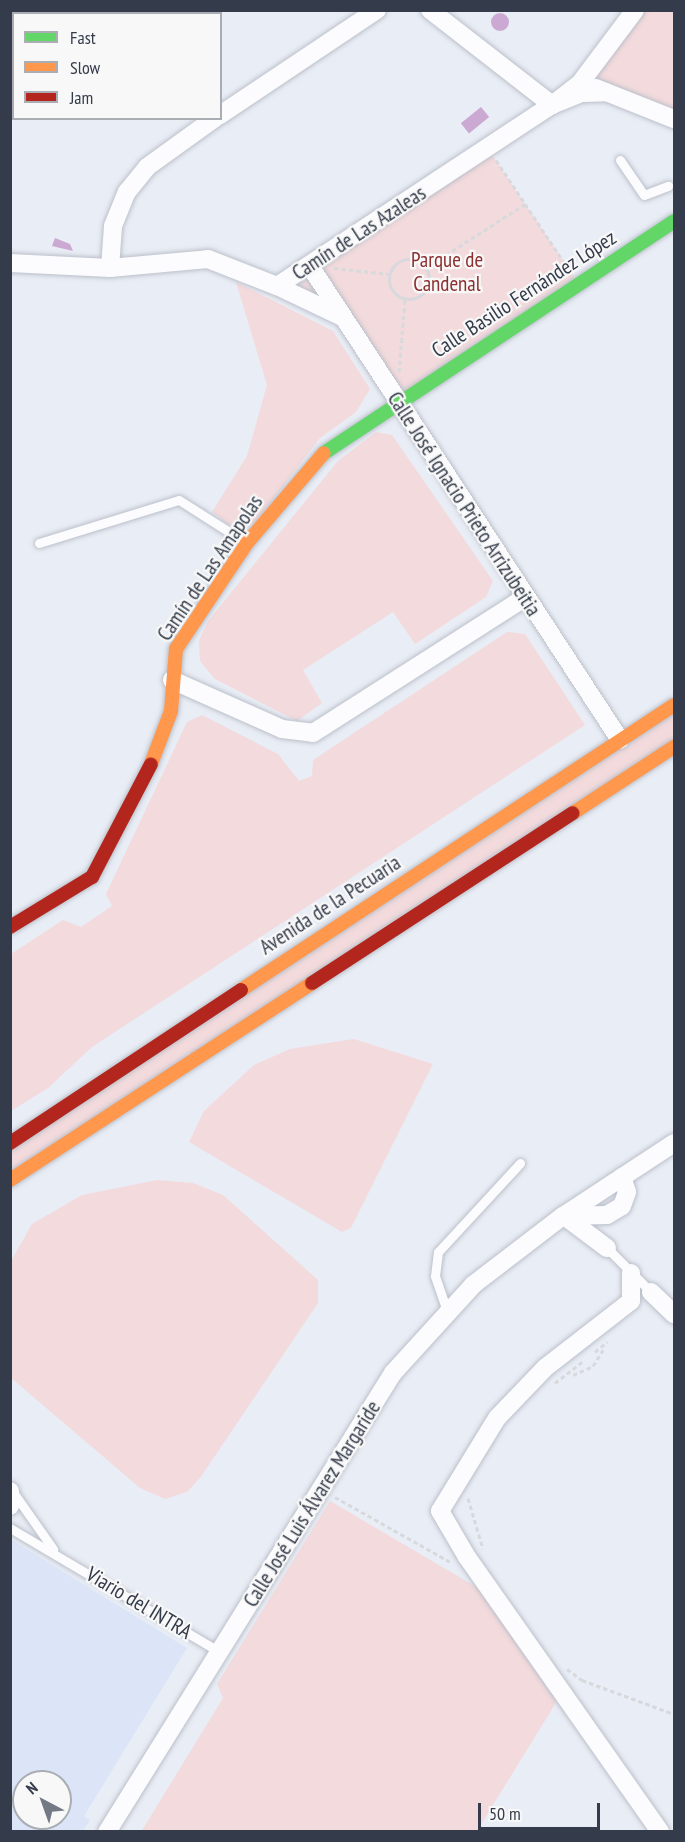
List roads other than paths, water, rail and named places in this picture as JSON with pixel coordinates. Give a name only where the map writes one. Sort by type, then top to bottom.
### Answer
[{"type":"street","points":[[222,114],[376,10]]},
{"type":"street","points":[[430,10],[552,105],[582,93],[606,93]]},
{"type":"street","name":"Camín de Las Azaleas","points":[[10,263],[110,268],[208,259],[277,286],[552,105],[581,82],[635,10]]},
{"type":"street","points":[[599,60],[597,82],[606,93]]},
{"type":"street","points":[[581,82],[675,119]]},
{"type":"street","points":[[110,268],[113,226],[127,192],[147,167],[213,120]]},
{"type":"street","name":"Calle Basilio Fernández López","points":[[397,403],[675,221]]},
{"type":"street","name":"Calle José Ignacio Prieto Arrizubeitia","points":[[310,266],[397,403],[620,740]]},
{"type":"street","points":[[277,286],[342,317]]},
{"type":"street","name":"Camín de Las Amapolas","points":[[10,927],[92,877],[117,838],[156,754],[171,711],[176,649],[247,543],[314,459],[397,403]]},
{"type":"street","points":[[172,680],[282,729],[313,733],[525,597]]},
{"type":"street","name":"Avenida de la Pecuaria","points":[[10,1143],[675,705]]},
{"type":"street","points":[[10,1180],[675,747]]},
{"type":"street","name":"Calle José Luis Álvarez Margaride","points":[[107,1832],[221,1653],[393,1373],[447,1311],[563,1216],[675,1143]]},
{"type":"street","points":[[607,1248],[616,1210],[627,1192],[622,1177]]},
{"type":"street","points":[[563,1216],[616,1210]]},
{"type":"street","points":[[563,1216],[585,1227],[607,1248]]},
{"type":"street","points":[[631,1273],[631,1301],[545,1368],[497,1418],[445,1498],[440,1510],[447,1527],[661,1832],[675,1823]]},
{"type":"street","points":[[651,1292],[675,1314]]},
{"type":"street","points":[[10,1490],[10,1506]]},
{"type":"lane","points":[[620,160],[644,195],[668,186]]},
{"type":"lane","points":[[39,543],[179,500],[247,543]]},
{"type":"lane","points":[[447,1311],[435,1276],[438,1252],[520,1163]]},
{"type":"lane","points":[[607,1248],[651,1292]]},
{"type":"lane","points":[[10,1490],[57,1553]]},
{"type":"lane","name":"Viario del INTRA","points":[[10,1528],[57,1553],[221,1653]]},
{"type":"park label","name":"Parque de Candenal","points":[[447,272]]}]
